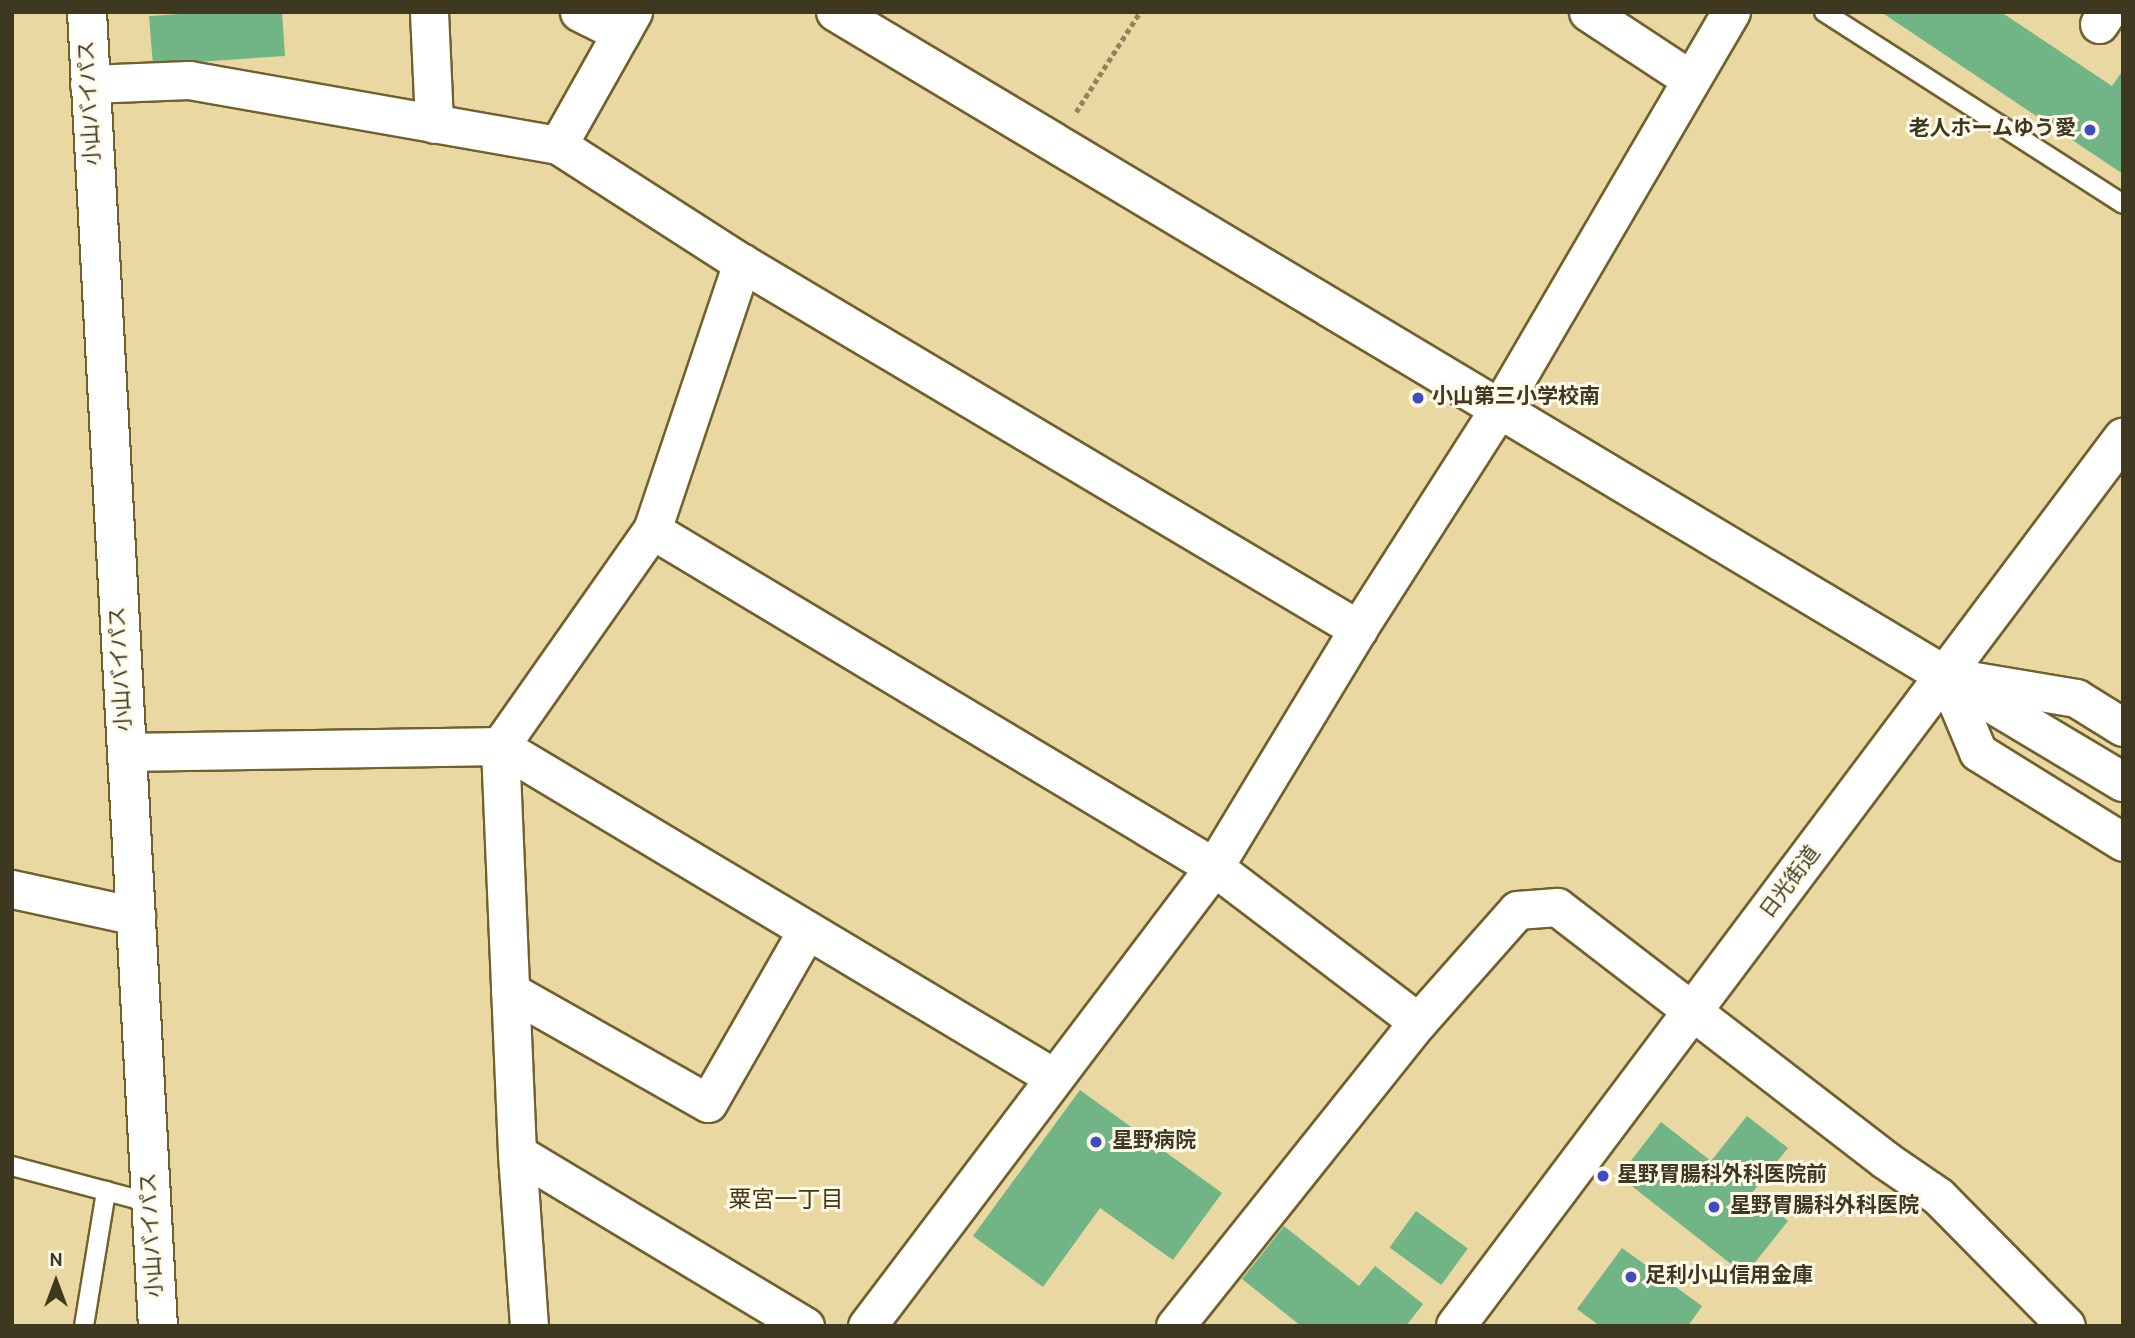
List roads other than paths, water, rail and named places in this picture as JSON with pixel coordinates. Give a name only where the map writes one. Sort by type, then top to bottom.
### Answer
[{"type":"main road","name":"小山バイパス","points":[[87,12],[158,1326]]},
{"type":"main road","points":[[836,12],[2123,782]]},
{"type":"main road","name":"日光街道","points":[[1456,1326],[2123,439]]},
{"type":"street","points":[[429,12],[434,124]]},
{"type":"street","points":[[558,145],[627,23],[579,12]]},
{"type":"street","points":[[1588,12],[1690,79]]},
{"type":"street","points":[[867,1326],[1214,867],[1358,629],[1500,407],[1731,12]]},
{"type":"street","points":[[89,85],[189,80],[558,145],[742,263],[1358,629]]},
{"type":"street","points":[[528,1326],[517,1153],[500,746],[652,530],[742,263]]},
{"type":"street","points":[[652,530],[1214,867],[1418,1022]]},
{"type":"street","points":[[1946,676],[2076,698],[2123,727]]},
{"type":"street","points":[[1946,676],[1978,752],[2123,842]]},
{"type":"street","points":[[127,752],[500,746],[1053,1077]]},
{"type":"street","points":[[12,889],[136,916]]},
{"type":"street","points":[[1175,1326],[1418,1022],[1517,910],[1557,907],[1884,1159],[1938,1196],[2066,1326]]},
{"type":"street","points":[[510,991],[708,1103],[807,930]]},
{"type":"street","points":[[517,1153],[805,1326]]},
{"type":"lane","points":[[1824,12],[2123,204]]},
{"type":"lane","points":[[12,1166],[151,1203]]},
{"type":"lane","points":[[85,1326],[106,1191]]},
{"type":"place","name":"老人ホームゆう愛","points":[[2090,130]]},
{"type":"place","name":"小山第三小学校南","points":[[1418,398]]},
{"type":"place","name":"星野病院","points":[[1096,1142]]},
{"type":"place","name":"星野胃腸科外科医院前","points":[[1603,1176]]},
{"type":"place","name":"星野胃腸科外科医院","points":[[1714,1207]]},
{"type":"place","name":"足利小山信用金庫","points":[[1631,1277]]},
{"type":"district","name":"粟宮一丁目","points":[[786,1202]]}]
